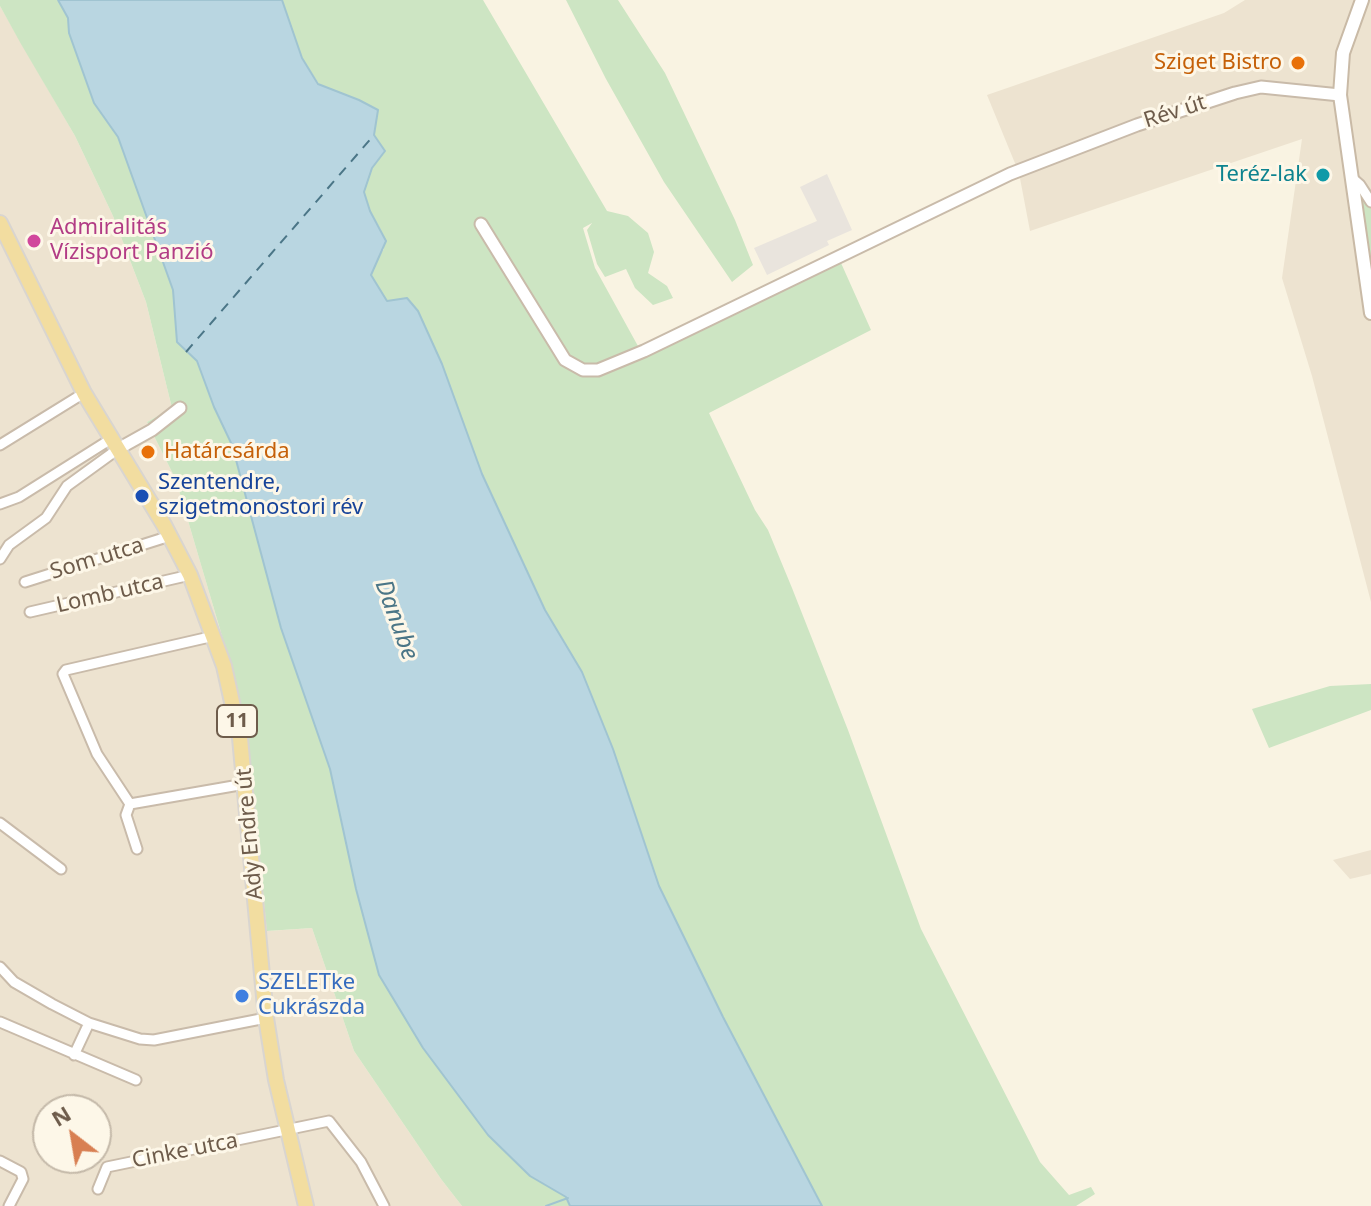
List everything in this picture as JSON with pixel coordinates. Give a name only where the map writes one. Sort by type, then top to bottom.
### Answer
[{"type":"main road","points":[[1362,0],[1343,53],[1340,95],[1371,313]]},
{"type":"main road","name":"11","points":[[0,223],[84,393],[114,444]]},
{"type":"main road","name":"Ady Endre út","points":[[114,444],[190,575],[214,636],[233,702],[245,784],[266,1018],[287,1132],[306,1206]]},
{"type":"street","name":"Rév út","points":[[481,224],[565,360],[583,370],[598,370],[644,351],[1017,171],[1137,125],[1261,87],[1340,95]]},
{"type":"street","points":[[1352,178],[1371,202]]},
{"type":"street","points":[[0,445],[84,393]]},
{"type":"street","points":[[0,504],[19,497],[114,444],[152,430],[180,408]]},
{"type":"street","points":[[0,559],[9,545],[46,518],[67,486],[114,444]]},
{"type":"street","name":"Som utca","points":[[25,582],[170,536]]},
{"type":"street","name":"Lomb utca","points":[[30,612],[190,575]]},
{"type":"street","points":[[130,804],[97,754],[63,674],[66,670],[214,636]]},
{"type":"street","points":[[130,804],[245,784]]},
{"type":"street","points":[[130,804],[126,815],[137,849]]},
{"type":"street","points":[[0,823],[61,869]]},
{"type":"street","points":[[0,967],[14,982],[89,1023],[140,1039],[154,1040],[266,1018]]},
{"type":"street","points":[[0,1022],[136,1080]]},
{"type":"street","points":[[74,1055],[89,1023]]},
{"type":"street","points":[[287,1132],[292,1128],[329,1121],[361,1162],[384,1206]]},
{"type":"street","name":"Cinke utca","points":[[98,1189],[107,1167],[287,1132]]},
{"type":"street","points":[[0,1161],[21,1172],[23,1179],[9,1206]]},
{"type":"shaded area","points":[[1245,0],[1371,0],[1371,602],[1312,376],[1282,278],[1302,139],[1030,231],[1019,173],[987,95],[1224,13]]},
{"type":"shaded area","points":[[0,6],[75,136],[113,216],[146,302],[172,408],[147,422],[176,480],[222,636],[250,756],[268,931],[312,928],[354,1051],[462,1206],[0,1206]]},
{"type":"shaded area","points":[[827,174],[852,230],[827,241],[829,245],[767,275],[754,248],[817,221],[800,187]]},
{"type":"shaded area","points":[[1371,850],[1371,874],[1350,879],[1333,860]]},
{"type":"green space","points":[[0,0],[58,0],[68,18],[69,33],[94,103],[118,137],[173,290],[177,342],[197,361],[232,445],[281,628],[330,769],[356,889],[379,975],[518,1163],[530,1176],[566,1197],[570,1206],[462,1206],[354,1051],[312,928],[267,931],[250,756],[222,636],[176,480],[147,422],[172,408],[146,302],[113,216],[75,136],[0,6]]},
{"type":"green space","points":[[282,0],[483,0],[607,211],[628,216],[648,233],[654,252],[648,273],[667,286],[673,298],[653,305],[635,288],[626,269],[605,277],[597,264],[587,230],[592,223],[583,228],[595,268],[644,357],[841,263],[871,330],[709,413],[755,510],[768,530],[792,588],[921,929],[1040,1162],[1069,1195],[1091,1187],[1095,1194],[1076,1206],[822,1206],[723,1017],[659,886],[613,749],[582,672],[545,610],[482,474],[442,364],[418,311],[407,298],[387,301],[371,275],[384,249],[381,230],[364,192],[372,168],[385,151],[374,135],[359,100],[319,84],[302,58]]},
{"type":"green space","points":[[566,0],[618,0],[665,73],[753,265],[732,282],[664,182]]},
{"type":"green space","points":[[1358,190],[1371,209],[1371,257],[1368,257]]},
{"type":"green space","points":[[1371,684],[1371,710],[1269,748],[1252,709],[1330,686]]},
{"type":"water","name":"Danube","points":[[58,0],[282,0],[302,58],[318,84],[378,110],[374,135],[385,151],[372,168],[364,192],[386,241],[371,275],[387,301],[407,298],[418,311],[442,364],[482,474],[545,610],[582,672],[613,749],[659,886],[723,1017],[822,1206],[570,1206],[566,1197],[530,1176],[488,1135],[423,1048],[379,975],[356,889],[330,769],[281,628],[232,445],[197,361],[177,342],[173,290],[118,137],[94,103],[69,33],[68,18]]},
{"type":"waterway","points":[[546,1206],[568,1198]]},
{"type":"ferry route","points":[[186,352],[374,135]]},
{"type":"place","name":"Sziget Bistro","points":[[1298,63]]},
{"type":"place","name":"Teréz-lak","points":[[1323,175]]},
{"type":"place","name":"Admiralitás Vízisport Panzió","points":[[34,241]]},
{"type":"place","name":"Határcsárda","points":[[148,452]]},
{"type":"place","name":"Szentendre, szigetmonostori rév","points":[[142,496]]},
{"type":"place","name":"SZELETke Cukrászda","points":[[242,996]]}]
